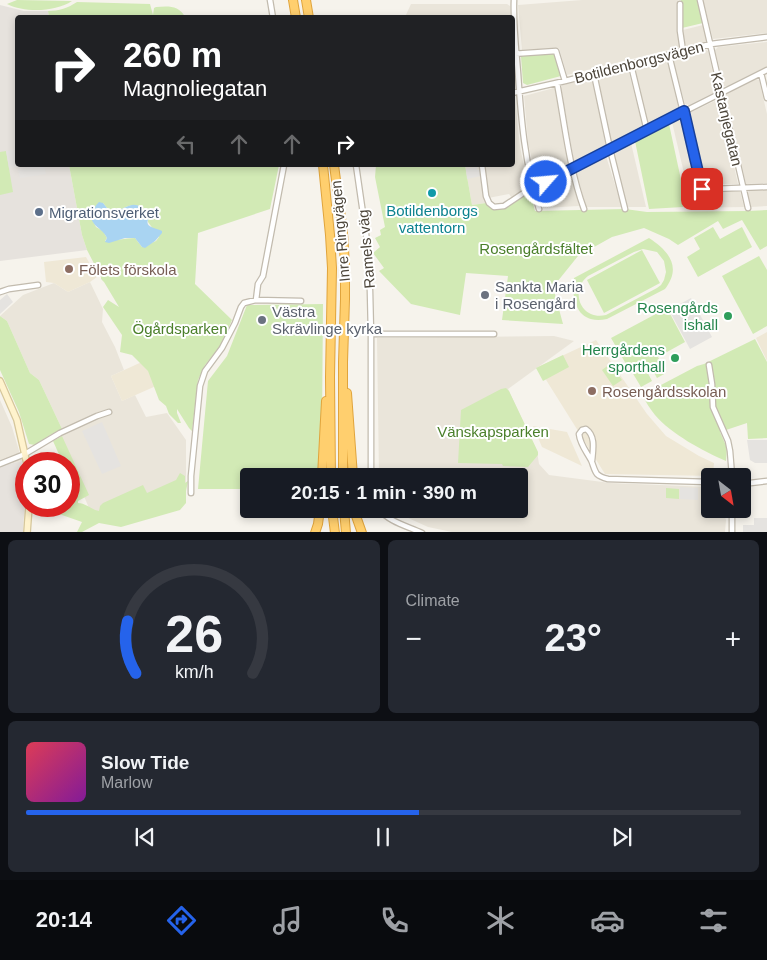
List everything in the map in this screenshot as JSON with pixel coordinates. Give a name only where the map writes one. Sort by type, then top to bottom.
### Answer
[{"type":"highway","points":[[292,0],[295,13]]},
{"type":"highway","name":"Inre Ringvägen","points":[[323,167],[332,268],[331,468]]},
{"type":"highway","name":"Inre Ringvägen","points":[[334,167],[343,233],[345,285],[343,468]]},
{"type":"highway","points":[[343,362],[347,383],[352,468]]},
{"type":"highway","points":[[322,468],[326,403],[330,377]]},
{"type":"highway","points":[[315,532],[319,518]]},
{"type":"highway","points":[[333,518],[335,532]]},
{"type":"highway","points":[[345,518],[346,532]]},
{"type":"highway","points":[[357,518],[362,532]]},
{"type":"main road","points":[[0,381],[17,420],[25,452]]},
{"type":"main road","points":[[27,532],[28,517]]},
{"type":"street","points":[[270,0],[272,15]]},
{"type":"street","points":[[514,0],[514,15]]},
{"type":"street","name":"Kastanjegatan","points":[[700,0],[748,208]]},
{"type":"street","points":[[680,4],[680,31],[683,51]]},
{"type":"street","name":"Botildenborgsvägen","points":[[515,93],[711,44],[767,37]]},
{"type":"street","points":[[515,54],[556,51],[565,81]]},
{"type":"street","points":[[669,55],[702,189]]},
{"type":"street","points":[[515,62],[524,143],[539,209]]},
{"type":"street","points":[[631,65],[647,131]]},
{"type":"street","points":[[482,167],[486,196],[489,203],[494,207],[506,205],[533,188],[767,70]]},
{"type":"street","points":[[761,73],[767,98]]},
{"type":"street","points":[[594,74],[625,209]]},
{"type":"street","points":[[557,83],[572,168],[584,209]]},
{"type":"street","points":[[256,300],[284,167]]},
{"type":"street","name":"Ramels väg","points":[[356,167],[367,241],[370,291],[371,468]]},
{"type":"street","points":[[686,190],[767,187]]},
{"type":"street","points":[[0,292],[38,285]]},
{"type":"street","points":[[191,492],[195,434],[202,378],[222,348],[241,307],[247,301],[256,300],[301,301]]},
{"type":"street","points":[[371,334],[494,334]]},
{"type":"street","points":[[709,365],[713,407],[728,441],[731,468]]},
{"type":"street","points":[[28,452],[60,433],[109,412]]},
{"type":"street","points":[[592,461],[592,437],[590,431],[582,430],[579,438],[597,474],[602,478],[701,482]]},
{"type":"street","points":[[0,464],[15,458]]},
{"type":"street","points":[[751,483],[767,482]]},
{"type":"street","points":[[389,518],[422,532]]},
{"type":"street","points":[[732,518],[732,532]]},
{"type":"shaded area","points":[[582,0],[678,0],[680,47],[567,75],[559,48],[522,50],[518,5]]},
{"type":"shaded area","points":[[703,0],[767,0],[767,33],[713,39]]},
{"type":"shaded area","points":[[411,4],[507,4],[510,6],[510,15],[406,15]]},
{"type":"shaded area","points":[[0,5],[24,11],[48,11],[49,15],[15,15],[15,167],[69,167],[82,235],[87,250],[0,261]]},
{"type":"shaded area","points":[[703,25],[707,42],[685,47],[683,30]]},
{"type":"shaded area","points":[[767,42],[767,66],[724,86],[715,50],[718,47]]},
{"type":"shaded area","points":[[708,51],[717,90],[689,105],[685,104],[673,60],[674,57]]},
{"type":"shaded area","points":[[666,60],[680,110],[649,126],[634,69]]},
{"type":"shaded area","points":[[628,69],[643,127],[612,143],[597,78],[598,76]]},
{"type":"shaded area","points":[[591,79],[594,81],[606,147],[577,162],[574,161],[561,89],[562,85]]},
{"type":"shaded area","points":[[756,79],[759,80],[767,114],[767,183],[746,184],[726,94]]},
{"type":"shaded area","points":[[554,88],[556,90],[570,166],[538,181],[536,180],[528,142],[524,96]]},
{"type":"shaded area","points":[[515,99],[520,147],[528,184],[526,188],[512,198],[509,194],[488,198],[483,167],[515,167]]},
{"type":"shaded area","points":[[719,99],[738,184],[703,184],[687,114]]},
{"type":"shaded area","points":[[682,118],[697,186],[687,186],[672,122]]},
{"type":"shaded area","points":[[631,143],[646,207],[627,207],[612,152]]},
{"type":"shaded area","points":[[15,149],[15,167],[9,168],[6,151]]},
{"type":"shaded area","points":[[606,156],[622,207],[586,207],[576,170]]},
{"type":"shaded area","points":[[44,167],[46,174],[20,178],[18,169]]},
{"type":"shaded area","points":[[465,167],[480,167],[486,203],[472,205]]},
{"type":"shaded area","points":[[477,167],[477,170],[480,170],[481,176],[467,179],[466,169]]},
{"type":"shaded area","points":[[571,173],[579,206],[543,208],[539,189]]},
{"type":"shaded area","points":[[750,190],[767,190],[767,206],[751,207],[747,193]]},
{"type":"shaded area","points":[[740,191],[744,207],[685,208],[685,193]]},
{"type":"shaded area","name":"Fölets förskola","points":[[86,257],[97,277],[90,282],[68,292],[54,283],[46,282],[44,262]]},
{"type":"shaded area","points":[[90,282],[103,309],[102,322],[124,370],[111,376],[122,401],[135,395],[146,417],[167,413],[186,440],[186,484],[92,515],[80,487],[80,452],[65,452],[60,440],[62,429],[39,380],[30,373],[7,321],[0,316],[23,295],[54,283],[68,292]]},
{"type":"shaded area","points":[[7,294],[13,302],[0,314],[0,300]]},
{"type":"shaded area","points":[[691,298],[712,337],[690,349],[669,310]]},
{"type":"shaded area","points":[[767,332],[767,361],[756,338]]},
{"type":"shaded area","points":[[554,336],[574,341],[508,389],[537,451],[539,464],[549,475],[610,483],[701,487],[701,518],[725,518],[725,532],[452,532],[428,527],[408,518],[528,518],[528,468],[379,468],[377,338]]},
{"type":"shaded area","name":"Rosengårdsskolan","points":[[596,340],[647,414],[666,436],[714,463],[714,468],[701,468],[701,476],[605,474],[538,367]]},
{"type":"shaded area","points":[[144,361],[156,386],[122,401],[111,376]]},
{"type":"shaded area","points":[[0,400],[12,427],[19,452],[15,452],[15,463],[0,468]]},
{"type":"shaded area","points":[[102,422],[121,466],[102,474],[82,431]]},
{"type":"shaded area","points":[[533,426],[567,432],[582,466],[542,447]]},
{"type":"shaded area","points":[[747,440],[767,440],[767,463],[755,463],[750,460]]},
{"type":"shaded area","points":[[15,463],[15,517],[24,517],[23,532],[0,532],[0,468]]},
{"type":"shaded area","points":[[680,487],[698,488],[698,500],[680,499]]},
{"type":"shaded area","points":[[754,518],[767,518],[767,532],[743,532],[743,525],[754,525]]},
{"type":"green space","points":[[17,0],[72,1],[65,5],[40,10],[22,9],[7,4]]},
{"type":"green space","points":[[681,0],[697,0],[703,23],[682,28]]},
{"type":"green space","points":[[77,2],[150,4],[153,15],[49,15],[48,11],[70,6]]},
{"type":"green space","points":[[156,7],[176,8],[184,15],[153,15],[154,8]]},
{"type":"green space","points":[[554,52],[561,76],[527,85],[523,83],[521,56]]},
{"type":"green space","points":[[669,124],[683,189],[683,207],[649,209],[635,141]]},
{"type":"green space","points":[[6,151],[13,192],[0,195],[0,152]]},
{"type":"green space","name":"Ögårdsparken","points":[[69,167],[279,167],[270,209],[198,233],[195,284],[232,320],[221,345],[205,365],[198,380],[192,431],[177,409],[181,423],[178,423],[169,414],[166,406],[159,400],[148,371],[132,355],[120,352],[122,335],[103,307],[108,300],[119,307],[101,279],[82,235]],"holes":[[[103,203],[115,213],[133,205],[141,208],[150,215],[148,222],[159,237],[156,241],[142,247],[135,238],[105,241],[107,238],[103,231],[96,227],[91,217],[96,206]]]},
{"type":"green space","name":"Rosengårdsfältet","points":[[376,167],[465,167],[472,205],[486,203],[495,209],[501,209],[509,205],[530,191],[535,211],[625,209],[647,212],[767,210],[767,246],[760,250],[742,220],[723,229],[718,221],[678,245],[644,228],[612,237],[578,256],[553,287],[563,324],[502,320],[508,276],[466,273],[460,315],[411,304],[379,271],[384,268],[373,253],[380,247],[375,238],[381,235],[380,230],[385,227],[375,177]]},
{"type":"green space","points":[[713,227],[720,239],[742,227],[752,247],[698,277],[687,257],[700,249],[694,238]]},
{"type":"green space","points":[[649,238],[667,254],[673,267],[670,281],[665,289],[607,319],[597,320],[589,318],[578,310],[573,287],[574,278]],"holes":[[[643,249],[657,252],[664,261],[666,272],[661,285],[606,315],[597,316],[590,314],[584,309],[580,303],[579,289],[582,282],[588,276],[634,252]]]},
{"type":"green space","points":[[642,250],[660,283],[604,313],[587,280]]},
{"type":"green space","points":[[759,256],[767,270],[767,326],[753,334],[722,276]]},
{"type":"green space","points":[[323,304],[322,426],[319,468],[240,468],[240,489],[198,489],[208,381],[227,356],[247,305]]},
{"type":"green space","points":[[667,308],[685,342],[658,357],[666,373],[657,378],[648,362],[630,371],[611,338]]},
{"type":"green space","points":[[0,316],[7,321],[30,373],[39,380],[62,429],[35,445],[29,444],[19,412],[0,370]]},
{"type":"green space","points":[[755,339],[767,362],[767,438],[748,439],[747,423],[720,432],[727,448],[726,461],[698,447],[670,429],[655,415],[642,395],[697,366]]},
{"type":"green space","points":[[563,355],[569,367],[543,381],[536,368]]},
{"type":"green space","points":[[610,364],[622,380],[613,386],[602,370]]},
{"type":"green space","points":[[644,366],[652,381],[641,387],[632,372]]},
{"type":"green space","name":"Vänskapsparken","points":[[506,388],[538,455],[528,467],[503,466],[502,464],[458,463],[461,410]]},
{"type":"green space","points":[[62,436],[69,452],[58,452],[53,441]]},
{"type":"green space","points":[[180,473],[185,476],[185,483],[188,481],[186,503],[180,510],[121,527],[99,523],[82,532],[77,532],[82,522],[68,517],[80,517],[80,503],[99,511],[103,503],[143,485],[147,493],[176,480]]},
{"type":"green space","points":[[80,475],[89,495],[80,500]]},
{"type":"green space","points":[[666,488],[679,489],[679,499],[666,498]]},
{"type":"water","points":[[99,202],[115,213],[129,206],[137,205],[150,216],[148,225],[162,231],[162,233],[145,248],[135,238],[125,238],[109,243],[105,242],[107,238],[94,224],[91,217]]},
{"type":"place","name":"Botildenborgs vattentorn","points":[[432,193]]},
{"type":"place","name":"Migrationsverket","points":[[39,212]]},
{"type":"place","name":"Fölets förskola","points":[[69,269]]},
{"type":"place","name":"Sankta Maria i Rosengård","points":[[485,295]]},
{"type":"place","name":"Rosengårds ishall","points":[[728,316]]},
{"type":"place","name":"Västra Skrävlinge kyrka","points":[[262,320]]},
{"type":"place","name":"Herrgårdens sporthall","points":[[675,358]]},
{"type":"place","name":"Rosengårdsskolan","points":[[592,391]]},
{"type":"route","points":[[546,182],[684,111],[702,189]]}]
